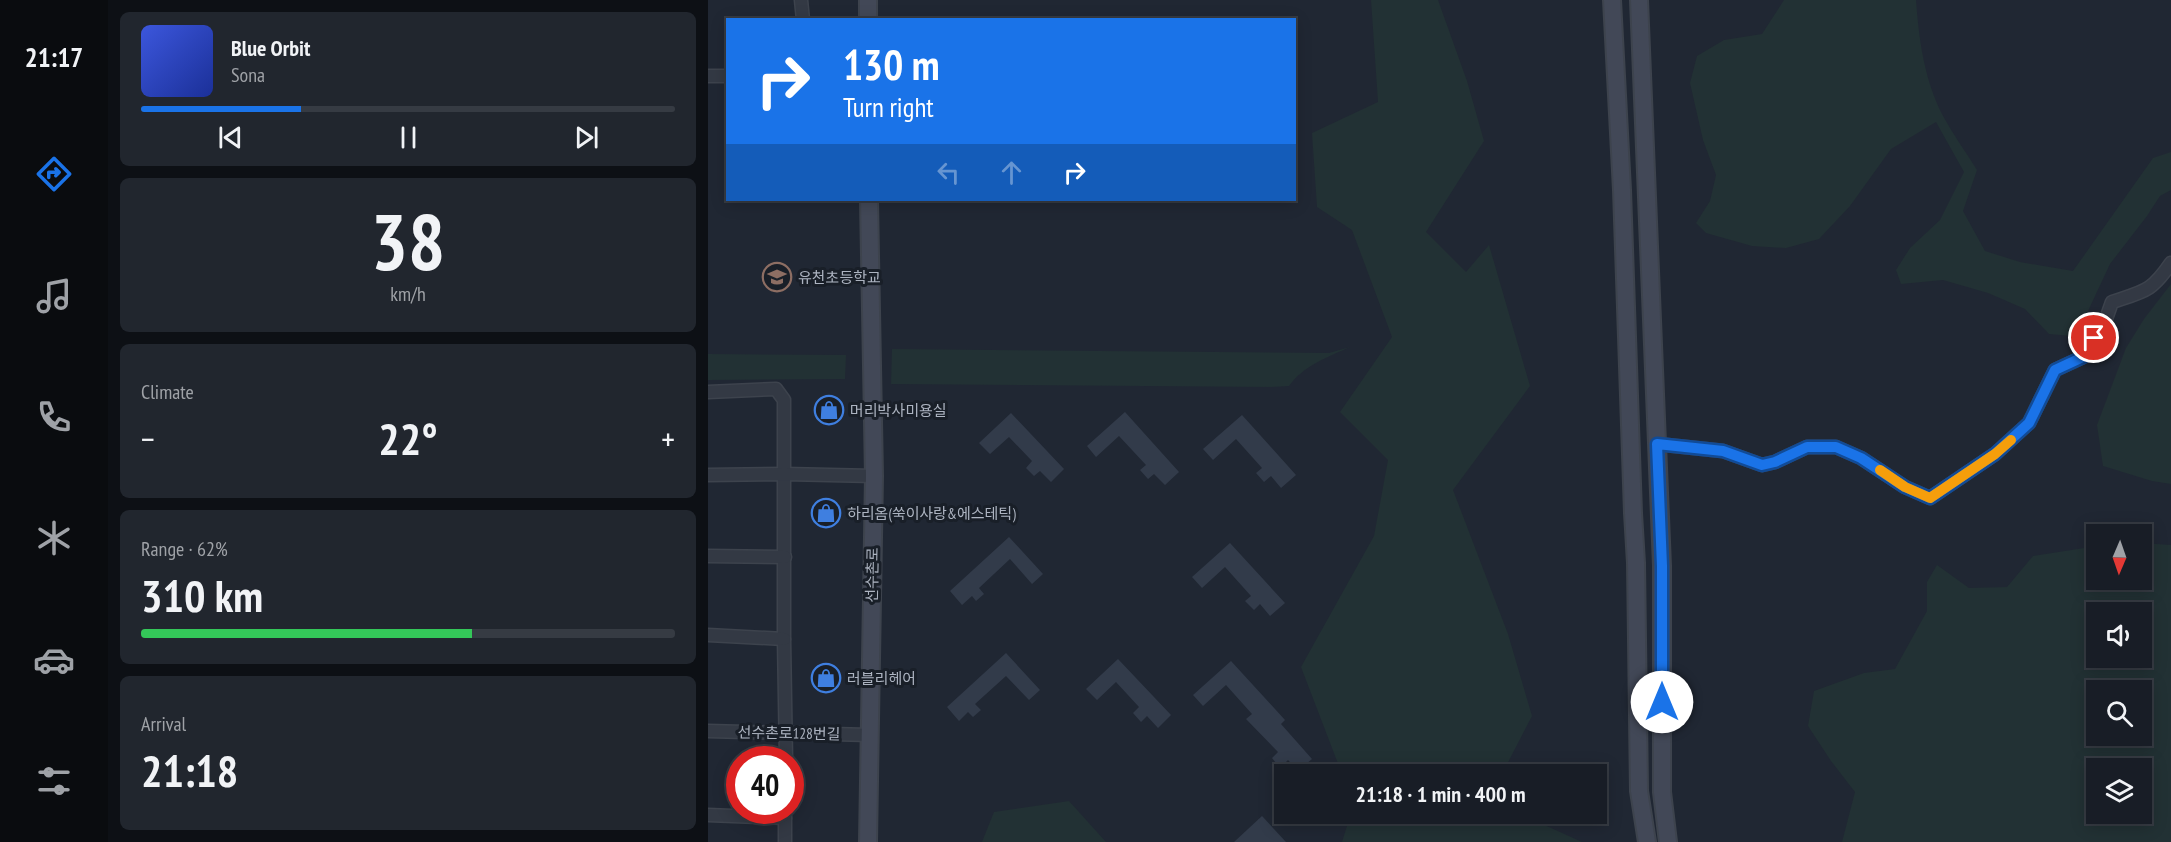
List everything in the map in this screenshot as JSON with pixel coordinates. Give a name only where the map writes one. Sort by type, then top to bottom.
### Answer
[{"type":"street","points":[[801,0],[803,18]]},
{"type":"street","points":[[868,0],[868,18]]},
{"type":"street","points":[[1612,0],[1622,190],[1636,563],[1639,791],[1647,842]]},
{"type":"street","points":[[1639,0],[1662,566],[1662,792],[1668,842]]},
{"type":"street","points":[[708,76],[726,76]]},
{"type":"street","name":"선수촌로","points":[[868,842],[874,476],[869,201]]},
{"type":"street","points":[[1657,444],[1723,451],[1762,465],[1775,462],[1807,447],[1836,447],[1861,458],[1905,487],[1930,498],[1995,454],[2029,423],[2055,370],[2083,357],[2106,319],[2112,302],[2148,290],[2160,279],[2171,263]]},
{"type":"street","points":[[708,392],[776,389],[784,400],[787,746]]},
{"type":"street","points":[[708,475],[874,476]]},
{"type":"street","points":[[708,556],[784,557]]},
{"type":"street","points":[[708,635],[784,639]]},
{"type":"street","name":"선수촌로128번길","points":[[708,731],[870,735]]},
{"type":"street","points":[[708,815],[726,815]]},
{"type":"street","points":[[785,824],[785,842]]},
{"type":"shaded area","points":[[1371,0],[1438,0],[1467,81],[1484,141],[1426,232],[1466,272],[1489,245],[1530,386],[1453,490],[1508,634],[1532,716],[1507,764],[1338,764],[1301,667],[1374,536],[1388,460],[1340,412],[1392,337],[1352,230],[1317,207],[1312,133],[1378,102]]},
{"type":"shaded area","points":[[1784,0],[1916,0],[1921,44],[1936,100],[1946,121],[1977,170],[1963,211],[1985,251],[2020,262],[2073,271],[2153,158],[2171,152],[2171,190],[2160,196],[2110,264],[2081,326],[2071,336],[2049,334],[2025,309],[1988,293],[1943,280],[1901,284],[1896,270],[1910,248],[1940,220],[1964,172],[1936,122],[1891,149],[1850,206],[1819,239],[1786,248],[1752,246],[1706,233],[1696,223],[1710,201],[1716,175],[1703,140],[1690,83],[1697,56],[1724,40],[1762,34]]},
{"type":"shaded area","points":[[2171,284],[2171,484],[2152,481],[2103,466],[2097,425],[2126,348],[2144,319]]},
{"type":"shaded area","points":[[1350,347],[1325,358],[1301,373],[1289,386],[891,384],[892,349],[1329,353]]},
{"type":"shaded area","points":[[708,354],[846,355],[845,379],[708,380]]},
{"type":"shaded area","points":[[2152,544],[2171,545],[2171,842],[1842,842],[1855,792],[1808,726],[1814,691],[1864,673],[1895,669],[1927,611],[1927,582],[1937,565],[1969,588],[2007,587],[2033,556],[2086,548],[2086,590],[2152,590]]},
{"type":"shaded area","points":[[1069,801],[1106,842],[982,842],[994,812]]},
{"type":"shaded area","points":[[1348,824],[1542,824],[1582,842],[1342,842]]},
{"type":"building","points":[[1125,412],[1179,472],[1165,485],[1154,474],[1148,479],[1140,470],[1146,465],[1119,436],[1096,457],[1087,446]]},
{"type":"building","points":[[1011,413],[1064,469],[1051,482],[1040,471],[1034,476],[1026,468],[1032,461],[1009,437],[990,454],[979,443]]},
{"type":"building","points":[[1242,415],[1296,475],[1281,488],[1271,476],[1264,482],[1256,473],[1262,468],[1236,439],[1213,460],[1203,449]]},
{"type":"building","points":[[1009,537],[1043,574],[1032,584],[1010,559],[979,588],[984,594],[976,601],[972,596],[962,605],[950,591]]},
{"type":"building","points":[[1230,543],[1285,603],[1270,616],[1260,604],[1254,610],[1245,601],[1251,596],[1225,567],[1202,588],[1192,577]]},
{"type":"building","points":[[1006,653],[1040,690],[1029,700],[1006,676],[975,704],[981,710],[973,717],[968,712],[959,721],[947,707]]},
{"type":"building","points":[[1118,659],[1171,715],[1158,728],[1147,716],[1141,722],[1133,713],[1139,707],[1116,682],[1097,700],[1086,689]]},
{"type":"building","points":[[1231,661],[1285,720],[1281,724],[1312,759],[1306,764],[1292,764],[1288,760],[1284,764],[1277,764],[1272,758],[1278,752],[1246,719],[1252,714],[1226,685],[1203,706],[1193,695]]},
{"type":"building","points":[[1262,816],[1286,842],[1234,842]]},
{"type":"slow traffic","points":[[1880,470],[1905,487],[1930,498],[1995,454],[2011,440]]},
{"type":"place","name":"유천초등학교","points":[[777,277]]},
{"type":"place","name":"머리박사미용실","points":[[829,410]]},
{"type":"place","name":"하리옴(쑥이사랑&에스테틱)","points":[[826,513]]},
{"type":"place","name":"러블리헤어","points":[[826,678]]},
{"type":"route","points":[[1662,702],[1662,566],[1657,444],[1723,451],[1762,465],[1775,462],[1807,447],[1836,447],[1861,458],[1905,487],[1930,498],[1995,454],[2029,423],[2055,370],[2083,357],[2094,338]]}]
